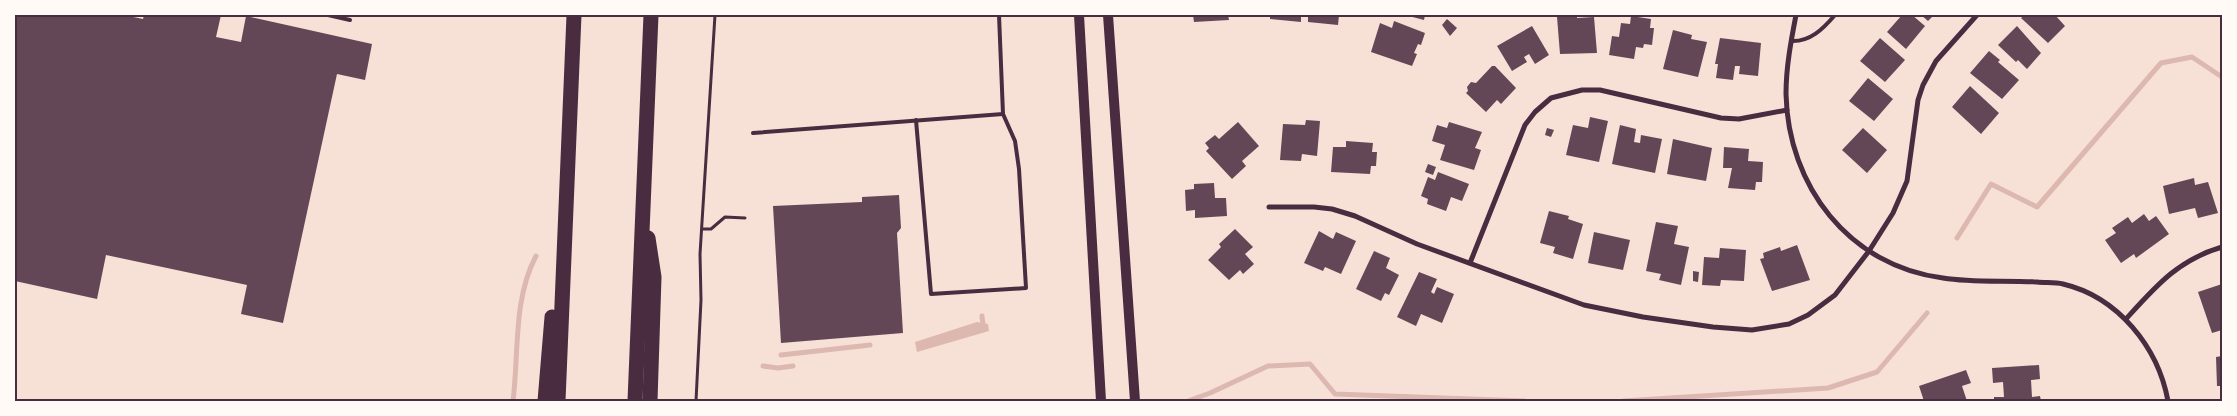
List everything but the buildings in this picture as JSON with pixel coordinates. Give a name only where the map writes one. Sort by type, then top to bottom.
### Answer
[{"type":"highway","points":[[558,401],[574,15]]},
{"type":"highway","points":[[635,401],[650,15]]},
{"type":"highway","points":[[545,401],[555,246],[566,189]]},
{"type":"highway","points":[[642,204],[654,277],[650,401]]},
{"type":"main road","points":[[1080,15],[1101,401]]},
{"type":"main road","points":[[1108,15],[1135,401]]},
{"type":"street","points":[[1796,15],[1786,73],[1787,110],[1791,138],[1798,164],[1808,185],[1822,207],[1838,225],[1853,240],[1869,251],[1905,270],[1943,278],[2063,284],[2101,300],[2126,319],[2148,348],[2164,380],[2168,401]]},
{"type":"street","points":[[1269,207],[1314,207],[1332,209],[1355,216],[1417,244],[1584,305],[1678,323],[1752,330],[1789,324],[1820,308],[1835,295],[1869,251],[1893,213],[1907,181],[1915,119],[1923,85],[1936,61],[1977,15]]},
{"type":"street","points":[[1470,263],[1518,138],[1535,112],[1550,98],[1582,90],[1600,90],[1721,118],[1739,119],[1787,110]]},
{"type":"street","points":[[2126,319],[2169,273],[2204,252],[2222,247]]},
{"type":"lane","points":[[328,15],[350,20]]},
{"type":"lane","points":[[916,120],[932,294],[1026,288],[1018,160],[1015,141],[1003,114],[999,15]]},
{"type":"lane","points":[[1791,41],[1808,38],[1828,24],[1835,15]]},
{"type":"lane","points":[[753,133],[1003,114]]},
{"type":"path","points":[[696,401],[702,230],[715,15]]},
{"type":"path","points":[[702,230],[711,229],[725,217],[745,218]]},
{"type":"shaded area","points":[[977,322],[988,324],[989,331],[917,352],[915,342]]},
{"type":"waterway","points":[[1957,238],[1991,184],[2037,207],[2161,63],[2192,57],[2222,77]]},
{"type":"waterway","points":[[513,401],[520,308],[529,273],[536,256]]},
{"type":"waterway","points":[[1623,401],[1828,388],[1877,372],[1927,313]]},
{"type":"waterway","points":[[982,316],[983,325]]},
{"type":"waterway","points":[[781,355],[870,345]]},
{"type":"waterway","points":[[1188,401],[1268,366],[1310,364],[1335,394],[1525,401]]},
{"type":"waterway","points":[[763,366],[778,368],[793,366]]}]
